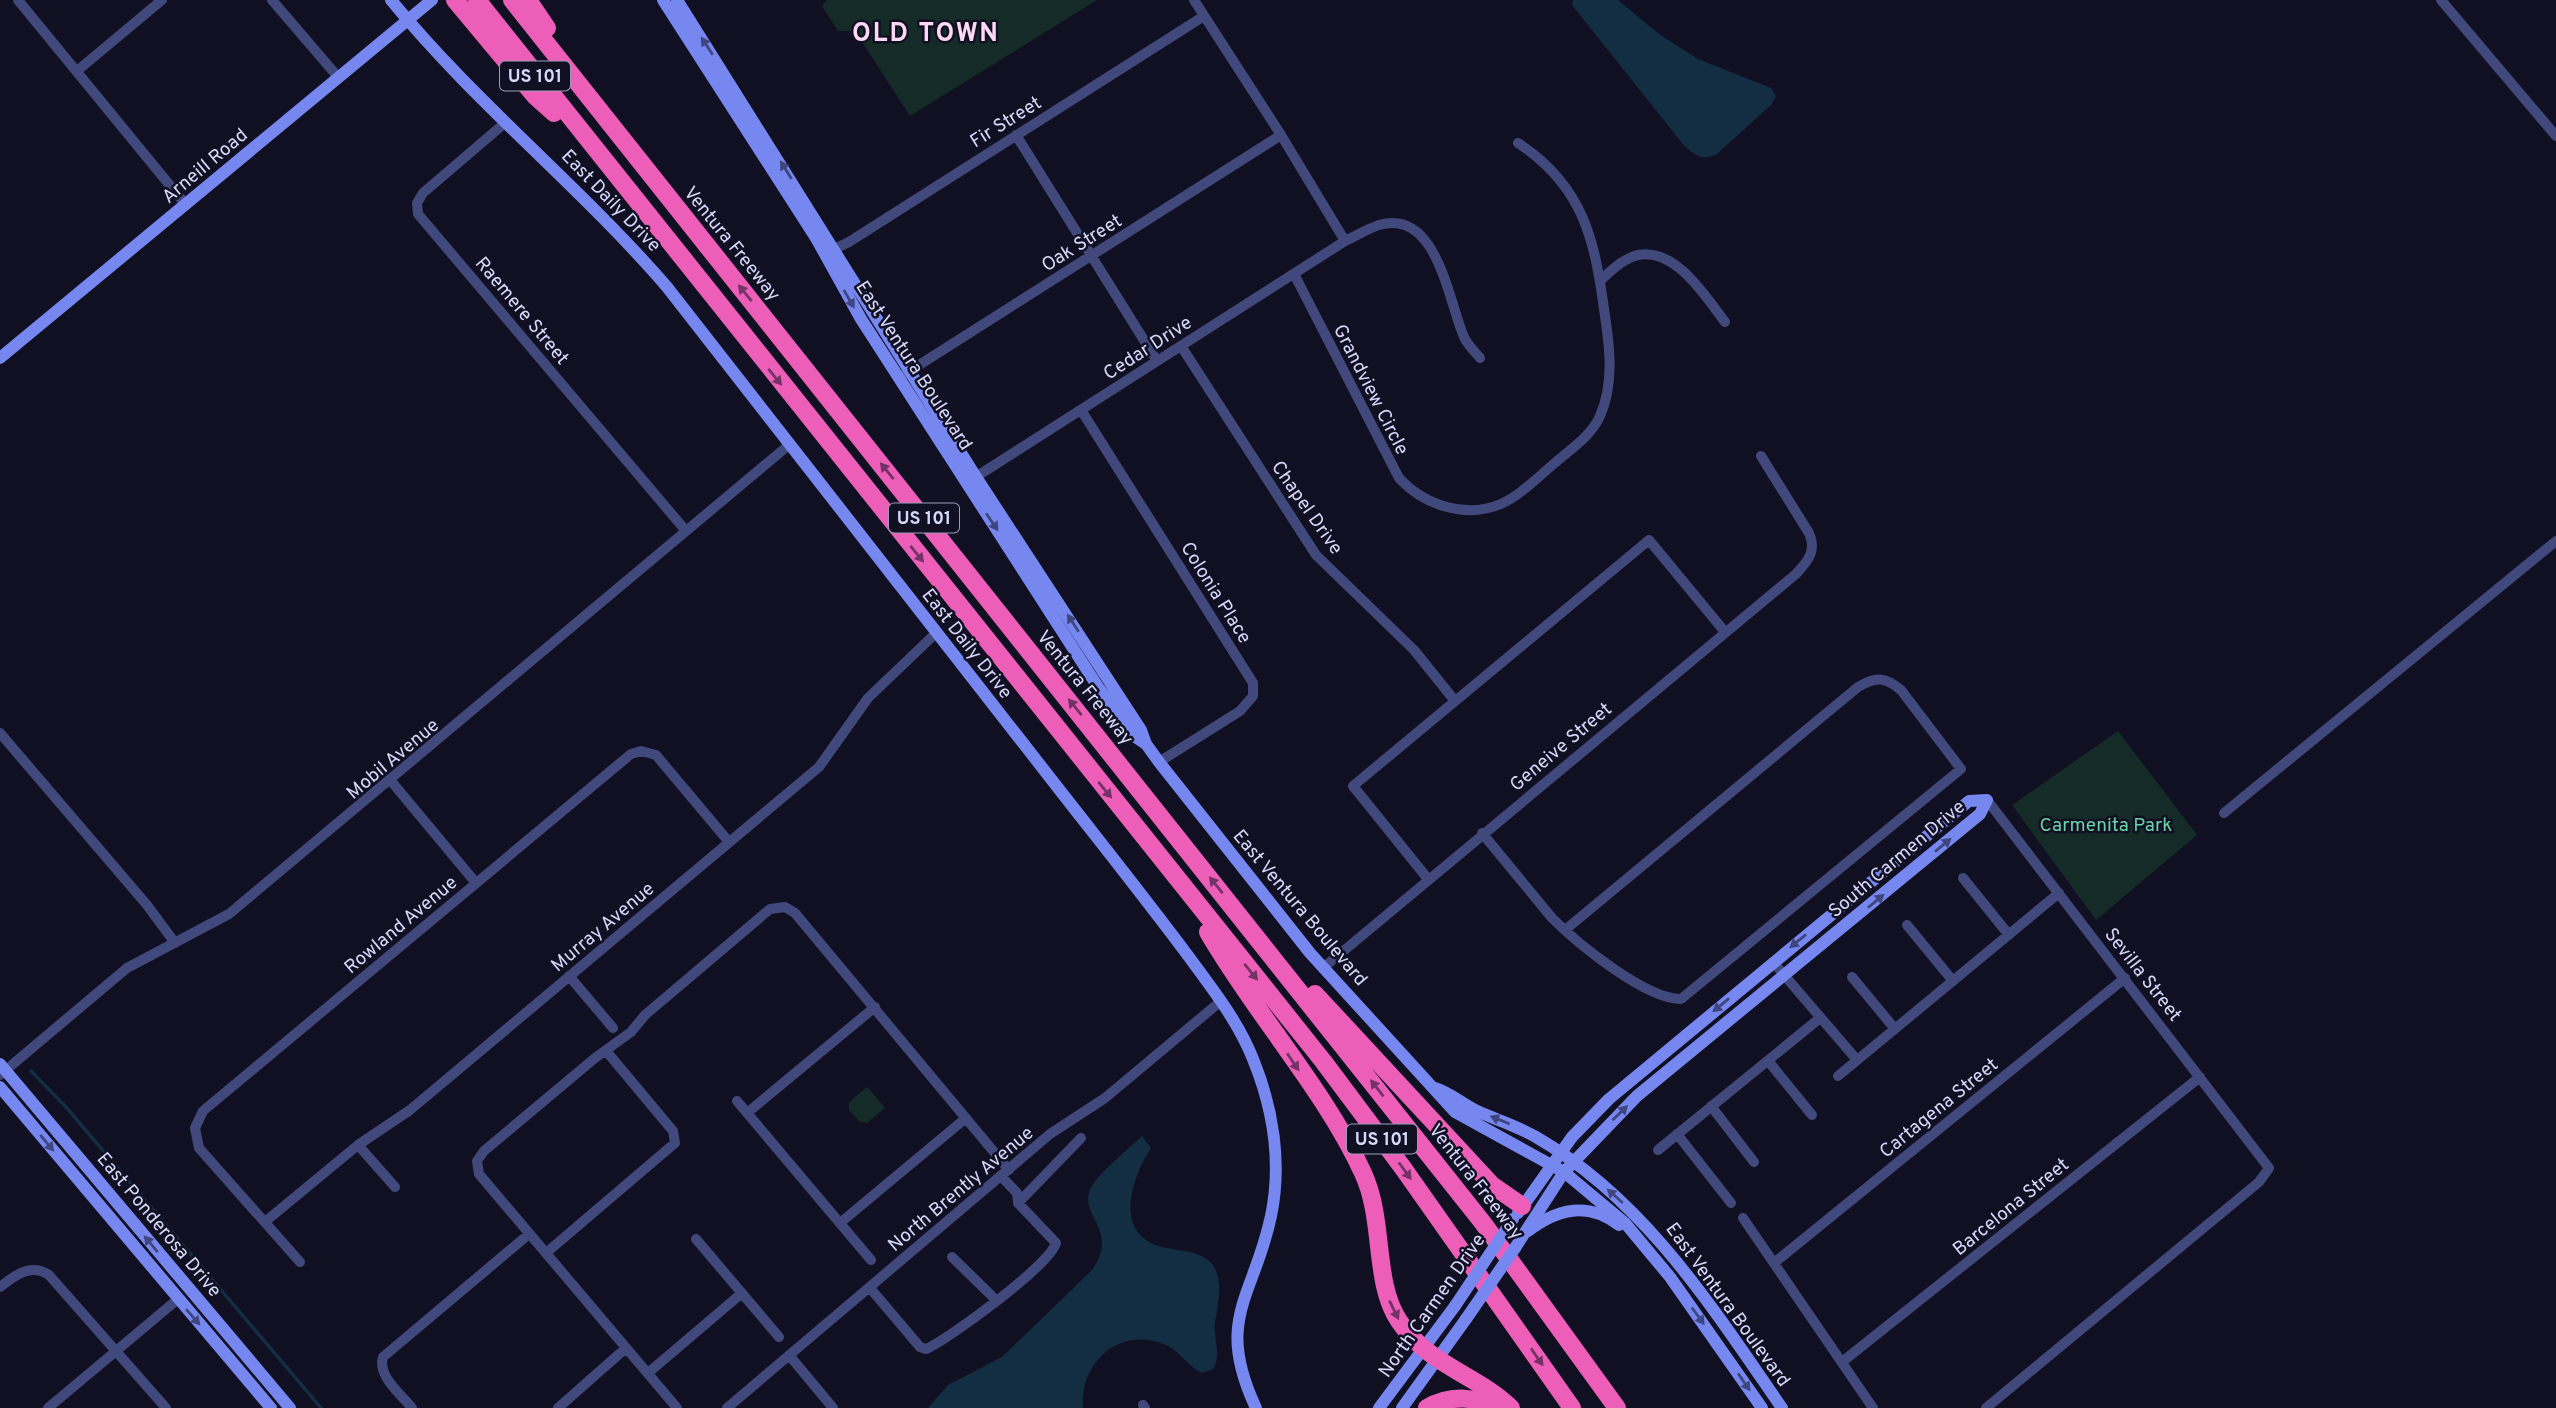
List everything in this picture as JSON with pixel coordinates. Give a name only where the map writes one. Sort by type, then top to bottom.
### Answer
[{"type":"highway","points":[[455,0],[535,96],[594,151]]},
{"type":"highway","name":"US 101","points":[[477,0],[594,151],[1387,1146],[1572,1408]]},
{"type":"highway","name":"Ventura Freeway","points":[[512,0],[1483,1223],[1617,1408]]},
{"type":"highway","points":[[528,0],[589,97]]},
{"type":"highway","points":[[1178,881],[1219,952],[1353,1152],[1375,1207],[1384,1278],[1392,1310],[1430,1355],[1511,1408]]},
{"type":"highway","points":[[1259,938],[1352,1030],[1518,1212]]},
{"type":"highway","points":[[1567,1337],[1627,1408]]},
{"type":"highway","points":[[1427,1408],[1452,1398],[1470,1398],[1501,1408]]},
{"type":"main road","name":"East Daily Drive","points":[[391,0],[506,122],[646,262],[1149,904],[1221,1001],[1253,1058],[1274,1130],[1276,1164],[1272,1212],[1241,1303],[1237,1331],[1242,1374],[1256,1408]]},
{"type":"main road","name":"East Ventura Boulevard","points":[[663,0],[830,251]]},
{"type":"main road","name":"East Ventura Boulevard","points":[[677,0],[904,375],[1142,730],[1146,744],[1159,762],[1322,968],[1435,1088],[1441,1099],[1470,1123],[1551,1165],[1569,1167],[1650,1229],[1702,1293],[1782,1408]]},
{"type":"main road","name":"Arneill Road","points":[[0,358],[430,2]]},
{"type":"main road","name":"South Carmen Drive","points":[[1560,1153],[1636,1075],[1969,800],[1987,800],[1980,814],[1637,1096],[1569,1167]]},
{"type":"main road","name":"East Ponderosa Drive","points":[[2,1070],[290,1408]]},
{"type":"main road","name":"East Ponderosa Drive","points":[[0,1087],[271,1408]]},
{"type":"main road","name":"East Ventura Boulevard","points":[[1435,1088],[1476,1111],[1529,1133],[1560,1153],[1569,1167],[1647,1248],[1762,1408]]},
{"type":"main road","name":"North Carmen Drive","points":[[1402,1408],[1455,1306],[1560,1153]]},
{"type":"main road","name":"North Carmen Drive","points":[[1379,1408],[1466,1319],[1525,1234],[1529,1222],[1569,1167]]},
{"type":"main road","points":[[1525,1234],[1551,1215],[1581,1209],[1611,1219],[1647,1248]]},
{"type":"street","points":[[18,0],[186,205]]},
{"type":"street","points":[[77,71],[162,0]]},
{"type":"street","points":[[272,0],[338,77]]},
{"type":"street","points":[[1194,0],[1281,135],[1345,242]]},
{"type":"street","points":[[2441,0],[2556,136]]},
{"type":"street","name":"Fir Street","points":[[830,251],[1204,16]]},
{"type":"street","name":"Raemere Street","points":[[506,122],[421,195],[416,205],[418,214],[687,531]]},
{"type":"street","points":[[1016,135],[1157,361]]},
{"type":"street","name":"Oak Street","points":[[904,375],[1281,135]]},
{"type":"street","name":"Grandview Circle","points":[[1294,274],[1393,470],[1412,491],[1429,501],[1465,510],[1493,506],[1516,495],[1586,436],[1598,420],[1606,397],[1610,365],[1602,279],[1590,231],[1573,196],[1553,169],[1518,143]]},
{"type":"street","name":"Cedar Drive","points":[[972,480],[1345,242],[1380,225],[1404,225],[1417,232],[1433,251],[1465,339],[1480,358]]},
{"type":"street","points":[[1602,279],[1634,255],[1654,256],[1683,272],[1725,322]]},
{"type":"street","name":"Chapel Drive","points":[[1181,346],[1316,555],[1414,650],[1455,701]]},
{"type":"street","name":"Colonia Place","points":[[1081,411],[1253,683],[1253,696],[1240,711],[1159,762]]},
{"type":"street","name":"Mobil Avenue","points":[[2,1070],[111,979],[229,914],[391,782],[790,444]]},
{"type":"street","name":"Geneive Street","points":[[1322,968],[1796,574],[1811,558],[1813,547],[1809,533],[1761,456]]},
{"type":"street","points":[[1428,879],[1353,786],[1648,540],[1725,632]]},
{"type":"street","points":[[2224,813],[2556,541]]},
{"type":"street","name":"Murray Avenue","points":[[266,1221],[358,1145],[410,1110],[819,766],[868,698],[936,633]]},
{"type":"street","points":[[1482,833],[1565,930],[1599,958],[1632,979],[1673,999],[1681,999],[1961,769],[1900,690],[1889,681],[1873,679],[1858,687],[1565,930]]},
{"type":"street","points":[[0,733],[147,905],[175,943]]},
{"type":"street","name":"Rowland Avenue","points":[[266,1221],[199,1148],[195,1134],[204,1111],[627,757],[642,751],[661,761],[729,842]]},
{"type":"street","points":[[391,782],[476,883]]},
{"type":"street","name":"Sevilla Street","points":[[1986,1408],[2269,1171],[2262,1156],[1987,800]]},
{"type":"street","points":[[1963,878],[2009,935]]},
{"type":"street","points":[[1838,1076],[2059,893]]},
{"type":"street","points":[[677,1408],[479,1174],[477,1161],[484,1151],[629,1034],[645,1015],[770,909],[780,906],[795,913],[966,1118],[1005,1173],[1017,1193],[1018,1203],[1056,1243],[1044,1261],[996,1300],[926,1349],[920,1347],[870,1288]]},
{"type":"street","points":[[1907,925],[1953,981]]},
{"type":"street","points":[[1773,962],[1857,1060]]},
{"type":"street","points":[[569,976],[613,1028]]},
{"type":"street","points":[[1852,977],[1895,1029]]},
{"type":"street","name":"Cartagena Street","points":[[1774,1264],[2125,978]]},
{"type":"street","name":"North Brently Avenue","points":[[727,1408],[1062,1125],[1105,1098],[1221,1001]]},
{"type":"street","points":[[747,1113],[875,1007]]},
{"type":"street","points":[[1658,1150],[1820,1018]]},
{"type":"street","points":[[546,1253],[675,1143],[673,1131],[607,1052]]},
{"type":"street","points":[[1769,1062],[1812,1115]]},
{"type":"street","name":"Barcelona Street","points":[[1842,1362],[2200,1077]]},
{"type":"street","points":[[737,1101],[871,1260]]},
{"type":"street","points":[[1711,1106],[1754,1163]]},
{"type":"street","points":[[840,1223],[966,1118]]},
{"type":"street","points":[[1677,1134],[1731,1203]]},
{"type":"street","points":[[1018,1203],[1081,1138]]},
{"type":"street","points":[[358,1145],[395,1186]]},
{"type":"street","points":[[1743,1218],[1873,1408]]},
{"type":"street","points":[[266,1221],[300,1262]]},
{"type":"street","points":[[412,1408],[383,1374],[382,1362],[387,1353],[529,1234]]},
{"type":"street","points":[[696,1239],[779,1337]]},
{"type":"street","points":[[951,1257],[996,1300]]},
{"type":"street","points":[[0,1287],[18,1274],[33,1269],[49,1275],[166,1408]]},
{"type":"street","points":[[648,1373],[742,1293]]},
{"type":"street","points":[[48,1408],[178,1299]]},
{"type":"street","points":[[558,1408],[626,1348]]},
{"type":"street","points":[[789,1355],[834,1408]]},
{"type":"green space","points":[[827,0],[1097,0],[910,116],[855,31],[838,31],[822,6]]},
{"type":"green space","name":"Carmenita Park","points":[[2118,731],[2197,835],[2096,920],[2012,805]]},
{"type":"green space","points":[[867,1087],[885,1108],[867,1123],[860,1122],[849,1110],[849,1102]]},
{"type":"water","points":[[1573,0],[1618,0],[1659,34],[1698,59],[1771,88],[1776,96],[1771,105],[1718,153],[1707,157],[1694,154],[1682,143],[1572,5]]},
{"type":"water","points":[[1142,1136],[1151,1148],[1133,1189],[1132,1218],[1137,1230],[1146,1240],[1162,1247],[1201,1256],[1216,1270],[1219,1292],[1215,1328],[1217,1358],[1213,1369],[1202,1373],[1168,1346],[1151,1340],[1135,1340],[1107,1351],[1096,1362],[1088,1375],[1083,1408],[928,1408],[948,1385],[1002,1357],[1092,1270],[1102,1245],[1098,1226],[1090,1210],[1089,1192],[1105,1171]]},
{"type":"waterway","points":[[31,1071],[66,1107],[321,1408]]},
{"type":"district","name":"OLD TOWN","points":[[926,32]]}]
